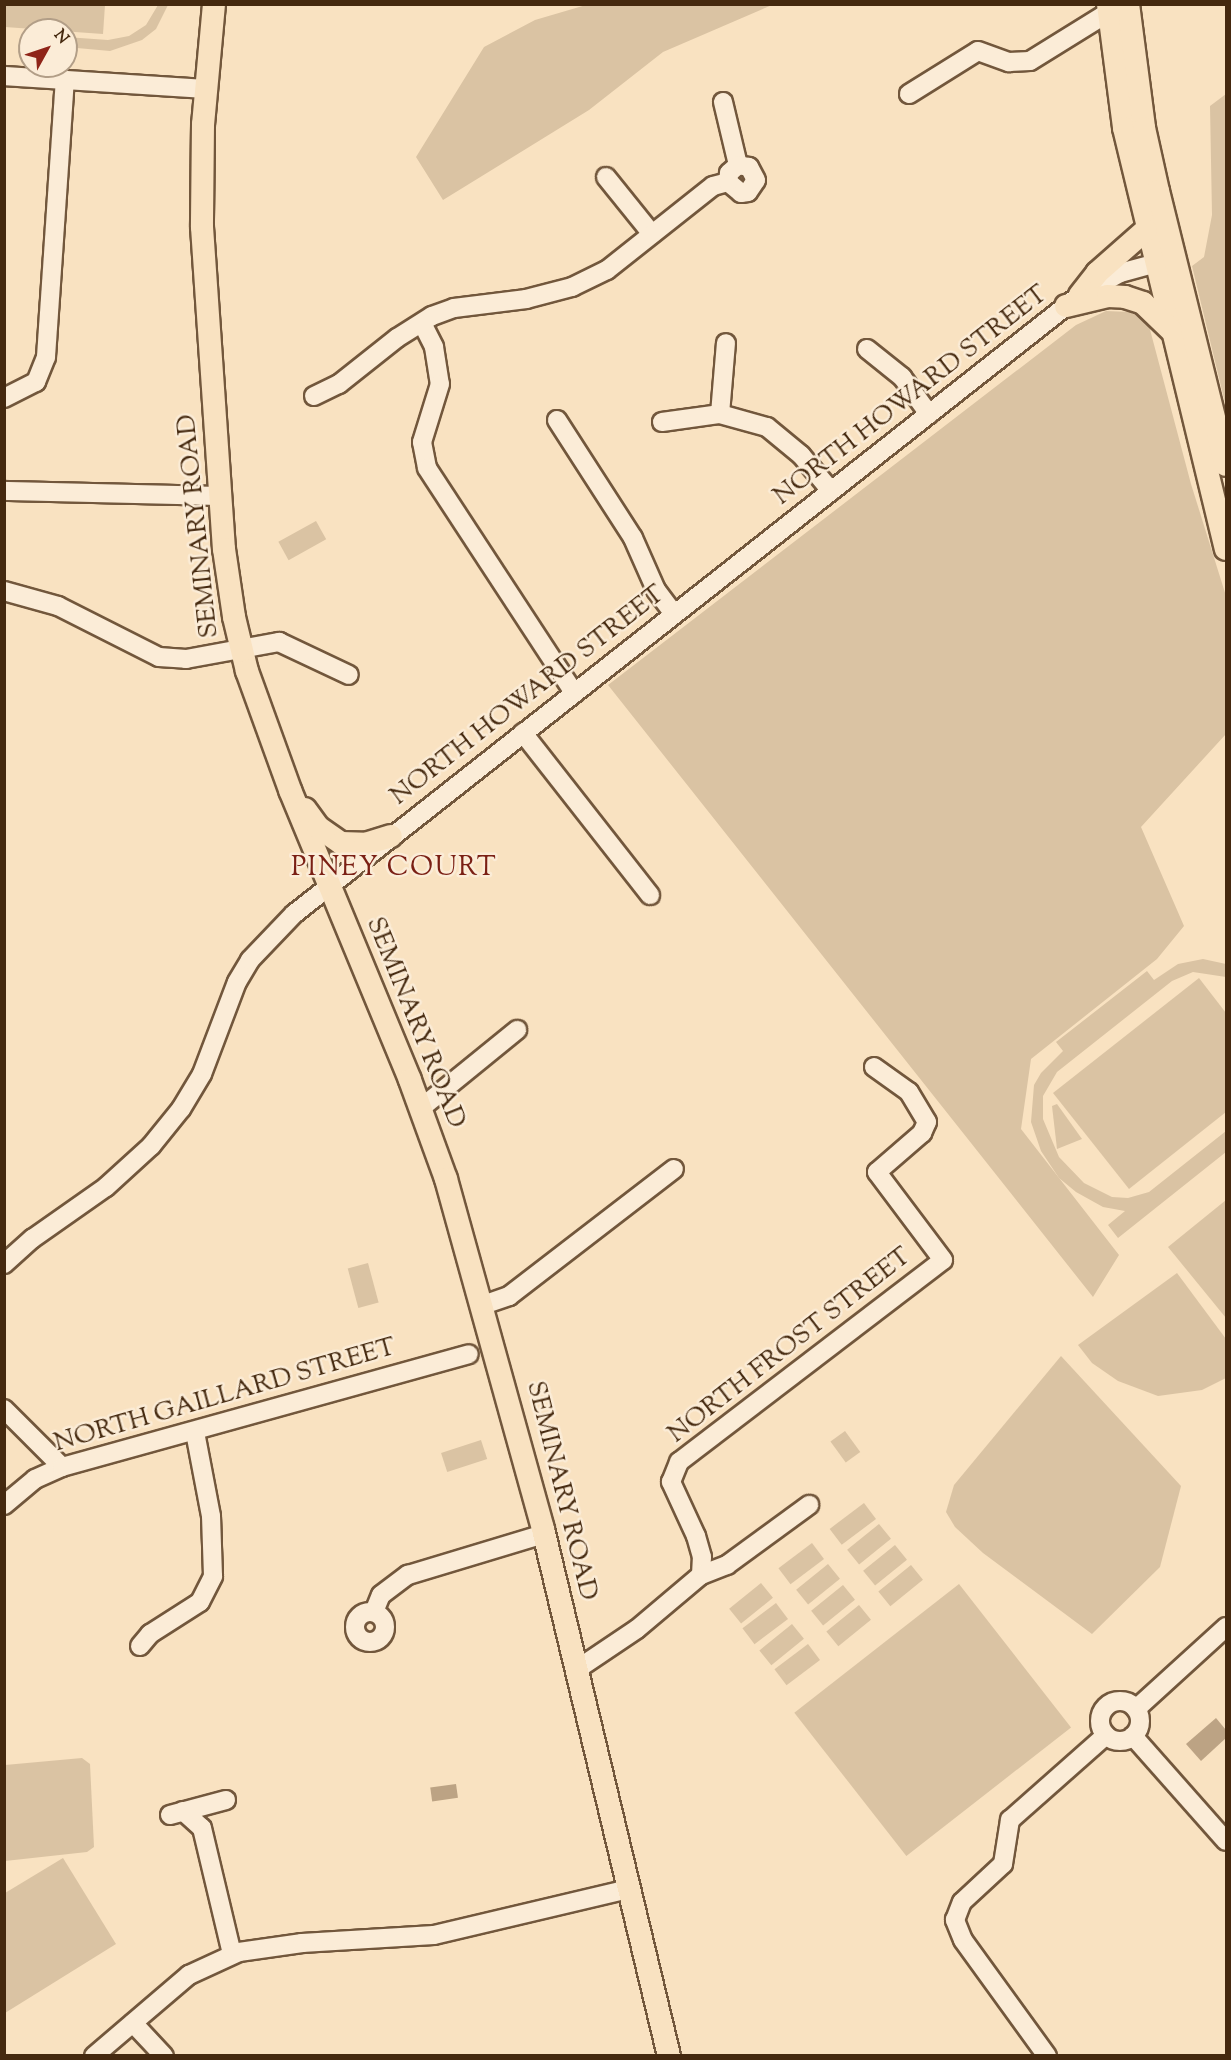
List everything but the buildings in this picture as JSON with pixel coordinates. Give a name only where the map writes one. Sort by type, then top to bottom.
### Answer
[{"type":"main road","name":"SEMINARY ROAD","points":[[214,4],[205,89],[201,216],[228,583],[241,647],[283,771],[327,885],[421,1108],[483,1305],[544,1534],[669,2055]]},
{"type":"main road","points":[[1115,7],[1124,128],[1146,230],[1165,261],[1227,465]]},
{"type":"main road","points":[[1115,7],[1144,128],[1165,261],[1171,330],[1227,549]]},
{"type":"main road","points":[[1073,301],[1097,273],[1146,230]]},
{"type":"main road","points":[[1073,301],[1108,296],[1125,297],[1143,303],[1171,330]]},
{"type":"main road","points":[[283,771],[307,812],[329,837],[357,844],[391,836]]},
{"type":"street","points":[[909,94],[978,51],[1009,62],[1030,61],[1115,7]]},
{"type":"street","points":[[4,75],[205,89]]},
{"type":"street","points":[[4,398],[28,389],[39,376],[49,331],[65,81]]},
{"type":"street","points":[[723,102],[738,165]]},
{"type":"street","points":[[728,182],[741,193],[754,186],[754,172],[738,165]]},
{"type":"street","points":[[728,182],[729,173],[738,165]]},
{"type":"street","points":[[606,177],[652,234]]},
{"type":"street","points":[[314,396],[339,384],[397,338],[454,308],[526,299],[572,287],[607,270],[713,186],[728,182]]},
{"type":"street","name":"NORTH HOWARD STREET","points":[[4,1264],[32,1239],[106,1187],[151,1146],[181,1109],[202,1074],[230,999],[250,960],[270,935],[327,885],[1073,301],[1120,273],[1165,261]]},
{"type":"street","points":[[422,323],[434,347],[440,384],[422,442],[427,468],[574,693]]},
{"type":"street","points":[[720,414],[726,343]]},
{"type":"street","points":[[867,349],[902,376],[930,414]]},
{"type":"street","points":[[662,422],[720,414],[746,419],[782,437],[831,491]]},
{"type":"street","points":[[557,420],[633,538],[656,590],[675,614]]},
{"type":"street","points":[[4,491],[221,496]]},
{"type":"street","points":[[4,591],[58,606],[141,650],[172,660],[279,642],[350,675]]},
{"type":"street","points":[[523,733],[650,894]]},
{"type":"street","points":[[421,1108],[517,1030]]},
{"type":"street","name":"NORTH FROST STREET","points":[[701,1575],[702,1557],[696,1536],[670,1482],[679,1462],[943,1260],[877,1172],[922,1133],[927,1122],[909,1092],[874,1067]]},
{"type":"street","points":[[483,1305],[509,1296],[674,1169]]},
{"type":"street","name":"NORTH GAILLARD STREET","points":[[4,1505],[35,1479],[62,1467],[195,1432],[469,1354]]},
{"type":"street","points":[[4,1409],[62,1467]]},
{"type":"street","points":[[140,1646],[150,1634],[200,1602],[213,1576],[211,1516],[195,1432]]},
{"type":"street","points":[[576,1670],[661,1610],[701,1575],[727,1565],[809,1505]]},
{"type":"street","points":[[374,1612],[381,1595],[408,1575],[544,1534]]},
{"type":"street","points":[[1136,1709],[1227,1627]]},
{"type":"street","points":[[1118,1701],[1136,1709],[1140,1720],[1133,1736],[1116,1741],[1106,1735],[1101,1718],[1107,1707],[1118,1701]]},
{"type":"street","points":[[1047,2055],[963,1940],[955,1920],[962,1902],[1003,1864],[1010,1820],[1106,1735]]},
{"type":"street","points":[[1133,1736],[1227,1841]]},
{"type":"street","points":[[202,1828],[219,1803],[177,1813],[202,1828],[232,1954]]},
{"type":"street","points":[[94,2055],[189,1975],[232,1954],[285,1944],[441,1933],[629,1889]]},
{"type":"street","points":[[133,2023],[164,2055]]},
{"type":"shaded area","points":[[4,5],[105,5],[103,34],[78,32],[78,18],[18,18],[18,28],[5,27]]},
{"type":"shaded area","points":[[158,5],[168,5],[156,29],[142,40],[110,51],[78,48],[78,38],[108,40],[129,36],[146,25]]},
{"type":"shaded area","points":[[586,5],[772,5],[663,52],[589,110],[443,200],[416,157],[484,47],[535,20]]},
{"type":"shaded area","points":[[1226,94],[1226,407],[1192,266],[1204,257],[1212,215],[1210,106]]},
{"type":"shaded area","points":[[1106,311],[1130,312],[1148,322],[1191,484],[1226,596],[1226,734],[1141,827],[1184,926],[1157,959],[1031,1059],[1021,1129],[1119,1255],[1093,1297],[608,685],[1076,325]]},
{"type":"shaded area","points":[[316,521],[326,539],[289,560],[278,542]]},
{"type":"shaded area","points":[[1203,959],[1226,964],[1226,977],[1193,972],[1172,981],[1057,1072],[1043,1096],[1043,1119],[1059,1157],[1084,1183],[1112,1197],[1128,1198],[1149,1192],[1226,1131],[1226,1152],[1118,1238],[1108,1225],[1125,1211],[1103,1207],[1076,1192],[1059,1178],[1041,1151],[1031,1122],[1034,1085],[1041,1073],[1063,1051],[1056,1042],[1147,971],[1154,980],[1178,964]]},
{"type":"shaded area","points":[[1199,978],[1226,1013],[1226,1112],[1129,1189],[1053,1093]]},
{"type":"shaded area","points":[[1057,1104],[1082,1139],[1057,1149],[1052,1106]]},
{"type":"shaded area","points":[[1226,1200],[1226,1318],[1168,1247]]},
{"type":"shaded area","points":[[368,1263],[379,1303],[358,1308],[348,1268]]},
{"type":"shaded area","points":[[1177,1273],[1226,1339],[1226,1378],[1202,1390],[1158,1396],[1118,1381],[1092,1363],[1078,1345]]},
{"type":"shaded area","points":[[1061,1356],[1181,1486],[1160,1567],[1092,1634],[983,1553],[955,1527],[946,1512],[954,1485]]},
{"type":"shaded area","points":[[845,1431],[860,1452],[846,1463],[830,1442]]},
{"type":"shaded area","points":[[481,1440],[487,1459],[447,1472],[441,1453]]},
{"type":"shaded area","points":[[864,1503],[876,1519],[842,1545],[830,1529]]},
{"type":"shaded area","points":[[879,1524],[891,1539],[859,1565],[847,1550]]},
{"type":"shaded area","points":[[812,1543],[824,1559],[790,1584],[778,1568]]},
{"type":"shaded area","points":[[895,1545],[907,1560],[875,1586],[863,1571]]},
{"type":"shaded area","points":[[828,1564],[840,1579],[808,1605],[796,1590]]},
{"type":"shaded area","points":[[911,1565],[923,1580],[890,1606],[878,1591]]},
{"type":"shaded area","points":[[761,1583],[773,1598],[741,1624],[729,1609]]},
{"type":"shaded area","points":[[959,1584],[1071,1727],[906,1856],[794,1713]]},
{"type":"shaded area","points":[[843,1585],[855,1600],[823,1626],[811,1611]]},
{"type":"shaded area","points":[[776,1603],[788,1619],[754,1644],[742,1628]]},
{"type":"shaded area","points":[[859,1605],[871,1620],[838,1646],[826,1631]]},
{"type":"shaded area","points":[[792,1624],[804,1639],[771,1665],[759,1650]]},
{"type":"shaded area","points":[[808,1644],[820,1660],[786,1685],[774,1669]]},
{"type":"shaded area","points":[[1216,1718],[1226,1730],[1226,1738],[1201,1761],[1186,1744]]},
{"type":"shaded area","points":[[82,1758],[90,1764],[94,1847],[87,1852],[5,1861],[5,1765]]},
{"type":"shaded area","points":[[456,1784],[458,1798],[432,1801],[430,1788]]},
{"type":"shaded area","points":[[63,1858],[116,1944],[5,2013],[5,1893]]},
{"type":"district","name":"PINEY COURT","points":[[394,869]]}]
